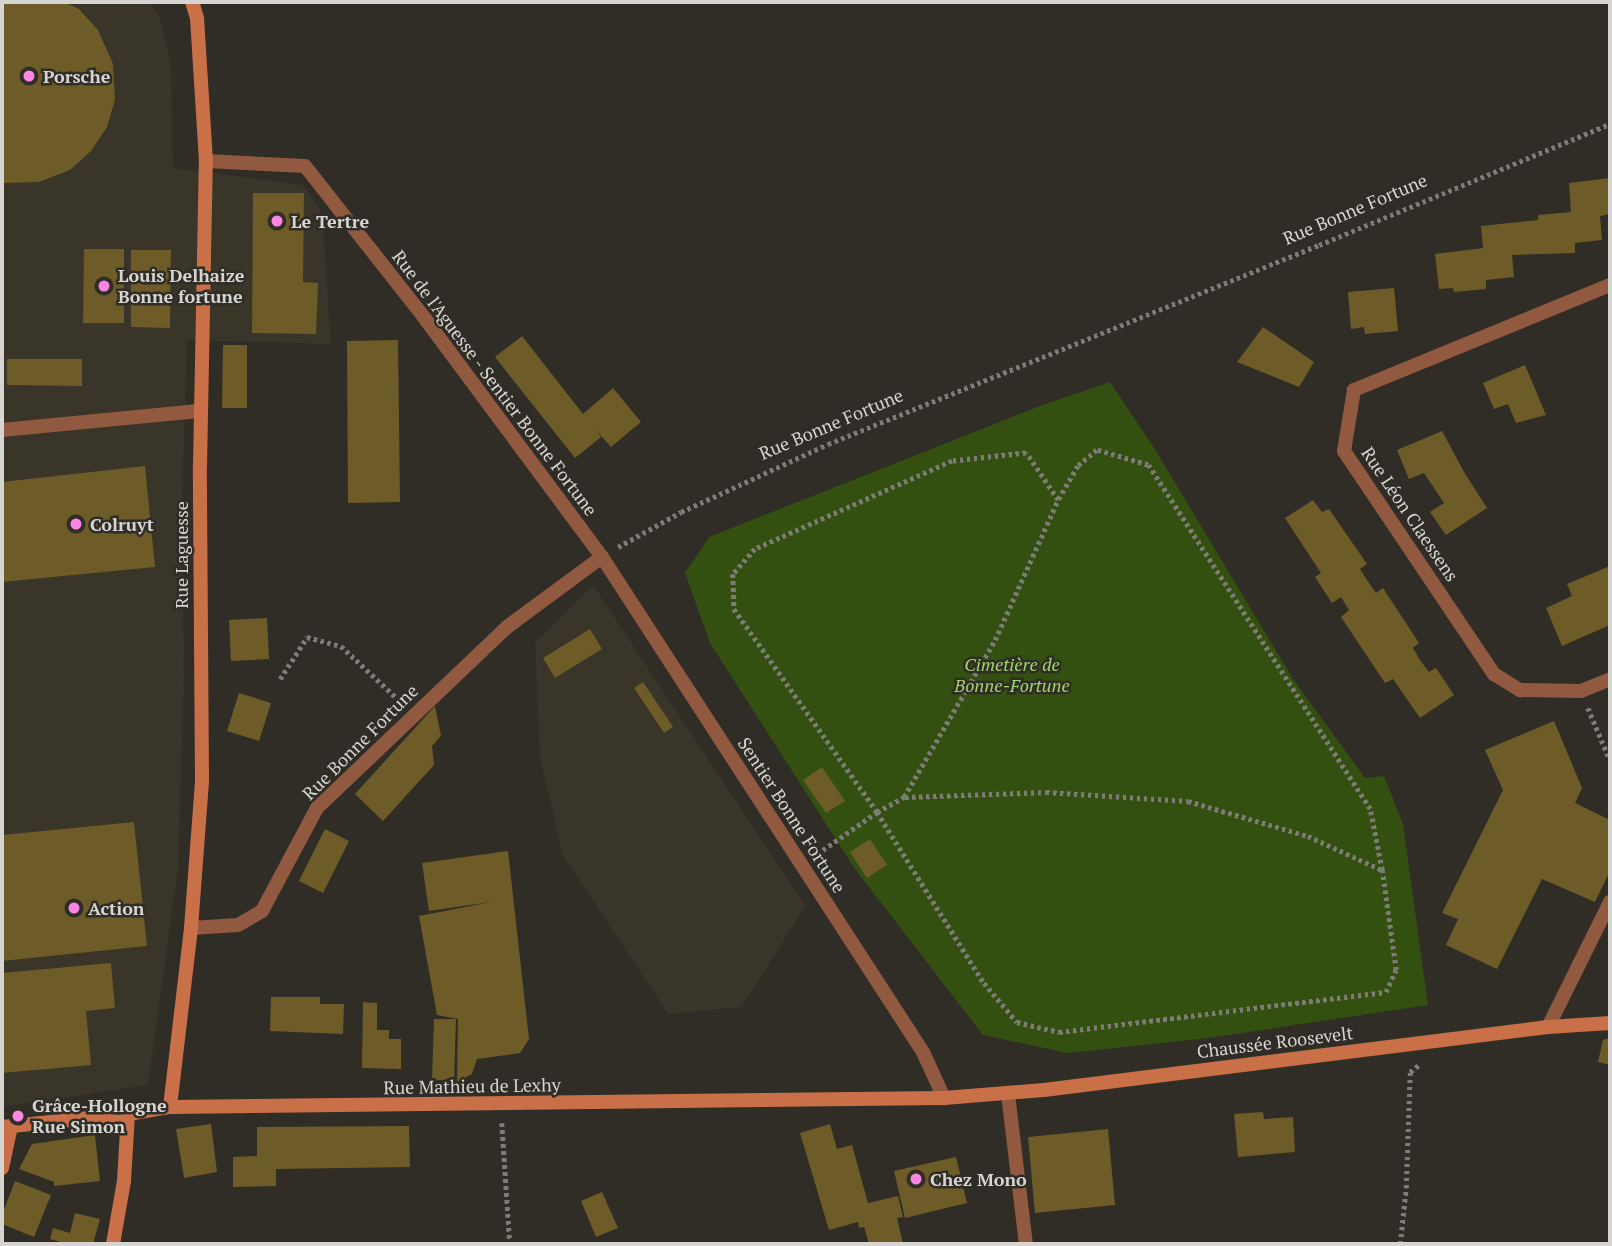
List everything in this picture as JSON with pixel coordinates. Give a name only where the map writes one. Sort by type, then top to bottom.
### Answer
[{"type":"main road","name":"Rue Laguesse","points":[[170,1107],[191,928],[202,780],[201,411],[206,161],[197,18],[192,2]]},
{"type":"main road","name":"Chaussée Roosevelt","points":[[944,1098],[1008,1094],[1548,1027],[1610,1023]]},
{"type":"main road","name":"Rue Mathieu de Lexhy","points":[[6,1126],[128,1114],[170,1107],[944,1098]]},
{"type":"main road","points":[[113,1244],[124,1181],[128,1114]]},
{"type":"main road","points":[[2,1168],[6,1126]]},
{"type":"street","name":"Rue de l'Aguesse - Sentier Bonne Fortune","points":[[206,161],[305,166],[426,320],[602,557]]},
{"type":"street","name":"Rue Léon Claessens","points":[[1610,285],[1354,390],[1344,451],[1494,674],[1520,690],[1581,691],[1610,679]]},
{"type":"street","points":[[2,430],[201,411]]},
{"type":"street","name":"Rue Bonne Fortune","points":[[191,928],[238,925],[262,911],[317,808],[507,627],[602,557]]},
{"type":"street","name":"Sentier Bonne Fortune","points":[[602,557],[923,1052],[944,1098]]},
{"type":"street","points":[[1548,1027],[1610,902]]},
{"type":"street","points":[[1008,1094],[1025,1242]]},
{"type":"path","name":"Rue Bonne Fortune","points":[[602,557],[681,512],[828,444],[1610,124]]},
{"type":"path","points":[[904,797],[995,640],[1059,500],[1078,466],[1097,450],[1148,465],[1370,809],[1382,870],[1396,970],[1387,992],[1059,1032],[1017,1022],[984,983],[877,812],[734,609],[733,574],[755,549],[952,461],[1026,453],[1059,500]]},
{"type":"path","points":[[280,679],[307,637],[341,646],[413,714]]},
{"type":"path","points":[[1581,691],[1610,760]]},
{"type":"path","points":[[802,865],[877,812],[904,797],[1045,792],[1188,801],[1308,836],[1382,870]]},
{"type":"path","points":[[1400,1244],[1406,1188],[1410,1072],[1421,1063]]},
{"type":"path","points":[[501,1105],[510,1244]]},
{"type":"shaded area","points":[[2,2],[150,2],[160,17],[171,66],[173,168],[303,185],[322,212],[331,344],[187,340],[182,498],[184,680],[178,868],[148,1085],[2,1107]]},
{"type":"shaded area","points":[[593,585],[806,906],[741,1007],[668,1014],[563,856],[540,758],[535,642]]},
{"type":"green space","name":"Cimetière de Bonne-Fortune","points":[[1110,382],[1153,446],[1293,679],[1365,778],[1384,776],[1403,824],[1428,1005],[1209,1038],[1068,1053],[983,1035],[855,869],[710,643],[685,573],[709,537],[1040,406]]},
{"type":"building","points":[[2,2],[64,2],[79,9],[98,30],[113,64],[115,100],[107,127],[91,151],[70,170],[39,182],[2,183]]},
{"type":"building","points":[[1610,178],[1610,214],[1600,216],[1602,240],[1575,243],[1575,253],[1512,255],[1514,277],[1486,280],[1486,289],[1454,292],[1453,288],[1439,289],[1435,254],[1483,248],[1481,226],[1538,220],[1538,215],[1571,212],[1569,183]]},
{"type":"building","points":[[253,193],[304,193],[303,282],[318,283],[316,334],[252,333]]},
{"type":"building","name":"Louis Delhaize Bonne fortune","points":[[84,249],[124,249],[124,323],[83,323]]},
{"type":"building","points":[[131,250],[171,250],[170,328],[131,327]]},
{"type":"building","points":[[1394,288],[1398,331],[1365,334],[1364,327],[1351,329],[1348,292]]},
{"type":"building","points":[[1263,327],[1314,362],[1299,387],[1237,362]]},
{"type":"building","points":[[522,336],[583,414],[613,388],[641,422],[611,447],[596,430],[601,437],[575,458],[495,357]]},
{"type":"building","points":[[398,340],[400,502],[348,503],[347,341]]},
{"type":"building","points":[[223,345],[247,345],[247,408],[222,408]]},
{"type":"building","points":[[7,359],[82,359],[82,386],[7,385]]},
{"type":"building","points":[[1525,365],[1546,415],[1516,423],[1508,404],[1494,409],[1483,383]]},
{"type":"building","points":[[1442,431],[1487,508],[1446,535],[1430,512],[1444,503],[1424,473],[1409,479],[1397,450]]},
{"type":"building","name":"Colruyt","points":[[145,466],[155,567],[2,582],[2,482]]},
{"type":"building","points":[[1313,500],[1322,512],[1329,509],[1367,564],[1360,569],[1367,580],[1376,593],[1383,588],[1419,643],[1413,648],[1420,660],[1429,672],[1436,668],[1454,695],[1420,718],[1393,679],[1385,683],[1341,617],[1349,610],[1341,597],[1332,603],[1315,577],[1321,573],[1285,518]]},
{"type":"building","points":[[1610,566],[1610,625],[1562,646],[1546,608],[1572,596],[1567,584]]},
{"type":"building","points":[[267,618],[269,659],[231,661],[229,620]]},
{"type":"building","points":[[590,629],[602,649],[555,678],[543,658]]},
{"type":"building","points":[[643,682],[673,727],[664,733],[634,688]]},
{"type":"building","points":[[239,693],[271,703],[259,741],[227,731]]},
{"type":"building","points":[[435,706],[441,736],[432,746],[434,765],[383,821],[355,794]]},
{"type":"building","points":[[1554,721],[1582,788],[1575,803],[1610,820],[1610,871],[1595,902],[1542,879],[1497,969],[1446,945],[1458,919],[1442,913],[1503,790],[1485,750]]},
{"type":"building","points":[[822,767],[845,801],[826,813],[803,780]]},
{"type":"building","name":"Action","points":[[134,822],[147,946],[2,961],[2,835]]},
{"type":"building","points":[[325,829],[349,841],[323,893],[299,881]]},
{"type":"building","points":[[870,839],[887,865],[867,878],[850,852]]},
{"type":"building","points":[[508,851],[529,1039],[520,1053],[477,1059],[472,1074],[457,1082],[458,1019],[437,1015],[419,916],[491,902],[429,911],[422,863]]},
{"type":"building","points":[[111,963],[115,1008],[86,1011],[91,1065],[2,1073],[2,973]]},
{"type":"building","points":[[271,997],[320,997],[320,1004],[344,1004],[343,1034],[270,1031]]},
{"type":"building","points":[[363,1002],[377,1003],[377,1030],[389,1030],[389,1039],[401,1039],[401,1069],[362,1068]]},
{"type":"building","points":[[434,1019],[456,1019],[454,1080],[432,1080]]},
{"type":"building","points":[[1610,1038],[1610,1065],[1598,1062],[1603,1040]]},
{"type":"building","points":[[1263,1112],[1264,1119],[1293,1117],[1295,1152],[1238,1157],[1234,1114]]},
{"type":"building","points":[[211,1124],[217,1172],[184,1178],[176,1129]]},
{"type":"building","points":[[830,1124],[837,1149],[852,1145],[868,1203],[898,1196],[903,1217],[897,1218],[903,1244],[869,1244],[864,1227],[859,1228],[858,1222],[829,1230],[800,1133]]},
{"type":"building","points":[[409,1126],[410,1167],[276,1169],[276,1186],[233,1187],[233,1157],[257,1156],[257,1127]]},
{"type":"building","points":[[1108,1129],[1115,1205],[1035,1213],[1028,1137]]},
{"type":"building","points":[[95,1135],[100,1181],[54,1186],[54,1182],[19,1169],[32,1144]]},
{"type":"building","points":[[956,1157],[967,1203],[905,1218],[894,1171]]},
{"type":"building","points":[[15,1181],[51,1195],[34,1237],[2,1224],[2,1215]]},
{"type":"building","points":[[602,1192],[618,1228],[596,1237],[581,1201]]},
{"type":"building","points":[[75,1213],[100,1219],[93,1244],[68,1244],[50,1239],[53,1228],[70,1233]]},
{"type":"place","name":"Porsche","points":[[29,76]]},
{"type":"place","name":"Le Tertre","points":[[277,221]]},
{"type":"place","name":"Louis Delhaize Bonne fortune","points":[[104,286]]},
{"type":"place","name":"Colruyt","points":[[76,524]]},
{"type":"place","name":"Action","points":[[74,908]]},
{"type":"place","name":"Grâce-Hollogne Rue Simon","points":[[18,1116]]},
{"type":"place","name":"Chez Mono","points":[[916,1179]]}]
